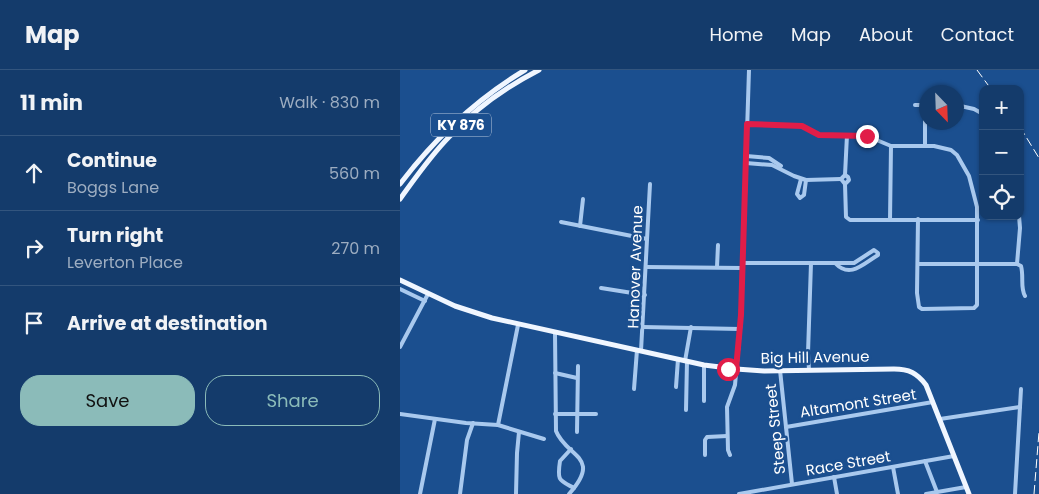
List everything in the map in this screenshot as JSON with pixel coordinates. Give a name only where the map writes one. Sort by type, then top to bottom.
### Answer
[{"type":"main road","name":"KY 876","points":[[401,184],[423,155],[457,120],[488,94],[526,70]]},
{"type":"main road","name":"KY 876","points":[[400,197],[438,149],[462,124],[495,97],[539,70]]},
{"type":"main road","points":[[400,197],[401,184]]},
{"type":"main road","name":"Big Hill Avenue","points":[[400,278],[428,294],[470,312],[518,325],[704,365],[736,369],[894,368],[909,370],[920,377],[926,385],[969,494]]},
{"type":"street","points":[[730,455],[728,452],[727,436],[727,407],[735,387],[740,329],[748,70]]},
{"type":"street","points":[[915,105],[919,105]]},
{"type":"street","points":[[964,106],[979,112]]},
{"type":"street","points":[[747,124],[802,126],[819,135],[872,137],[891,146],[941,147],[951,150],[957,155],[969,176],[974,191],[978,220],[976,307],[922,309],[918,305],[918,220]]},
{"type":"street","points":[[925,130],[925,146]]},
{"type":"street","points":[[845,176],[847,136]]},
{"type":"street","points":[[890,220],[891,146]]},
{"type":"street","points":[[746,156],[768,158],[784,170]]},
{"type":"street","points":[[746,163],[770,164],[806,180],[841,179],[845,176]]},
{"type":"street","points":[[845,176],[848,176],[849,180],[845,184]]},
{"type":"street","points":[[801,179],[797,194],[799,198],[804,195],[806,180]]},
{"type":"street","points":[[841,179],[845,184],[845,214],[848,218],[855,221],[978,220]]},
{"type":"street","name":"Hanover Avenue","points":[[634,389],[643,327],[650,184]]},
{"type":"street","points":[[580,226],[583,198]]},
{"type":"street","points":[[1019,220],[1018,264],[1022,270],[1022,285],[1025,296]]},
{"type":"street","points":[[560,222],[647,239]]},
{"type":"street","points":[[718,245],[718,267]]},
{"type":"street","points":[[646,267],[718,267],[854,262],[874,250],[878,252],[878,255],[851,271],[843,270],[835,263]]},
{"type":"street","points":[[809,370],[812,263]]},
{"type":"street","points":[[918,264],[1018,264]]},
{"type":"street","points":[[601,288],[645,295]]},
{"type":"street","points":[[400,289],[425,301]]},
{"type":"street","points":[[400,347],[428,294]]},
{"type":"street","points":[[498,425],[518,325]]},
{"type":"street","points":[[643,327],[740,329]]},
{"type":"street","points":[[686,410],[686,361],[691,328]]},
{"type":"street","points":[[555,333],[555,414],[557,434],[580,459],[583,469],[580,479],[569,494]]},
{"type":"street","points":[[676,387],[678,359]]},
{"type":"street","points":[[704,365],[704,401]]},
{"type":"street","points":[[578,366],[578,432]]},
{"type":"street","name":"Steep Street","points":[[780,370],[792,484]]},
{"type":"street","points":[[555,373],[577,378]]},
{"type":"street","points":[[1015,494],[1021,389]]},
{"type":"street","name":"Altamont Street","points":[[786,426],[933,402]]},
{"type":"street","points":[[940,419],[1020,407]]},
{"type":"street","points":[[400,414],[498,425],[544,439]]},
{"type":"street","points":[[555,414],[596,414]]},
{"type":"street","points":[[420,494],[435,419]]},
{"type":"street","points":[[460,494],[468,440],[473,423]]},
{"type":"street","points":[[516,494],[519,432]]},
{"type":"street","points":[[705,455],[705,440],[707,437],[727,436]]},
{"type":"street","points":[[571,449],[560,461],[560,478],[562,482],[574,488]]},
{"type":"street","name":"Race Street","points":[[738,494],[954,456]]},
{"type":"street","points":[[925,461],[937,492]]},
{"type":"street","points":[[893,467],[898,494]]},
{"type":"street","points":[[834,477],[837,494]]},
{"type":"street","points":[[926,494],[966,487]]},
{"type":"railway","points":[[977,70],[988,85]]},
{"type":"railway","points":[[1022,130],[1039,158]]},
{"type":"railway","points":[[1034,494],[1039,432]]},
{"type":"route","points":[[728,369],[736,369],[741,318],[747,124],[802,126],[819,135],[867,136]]}]
